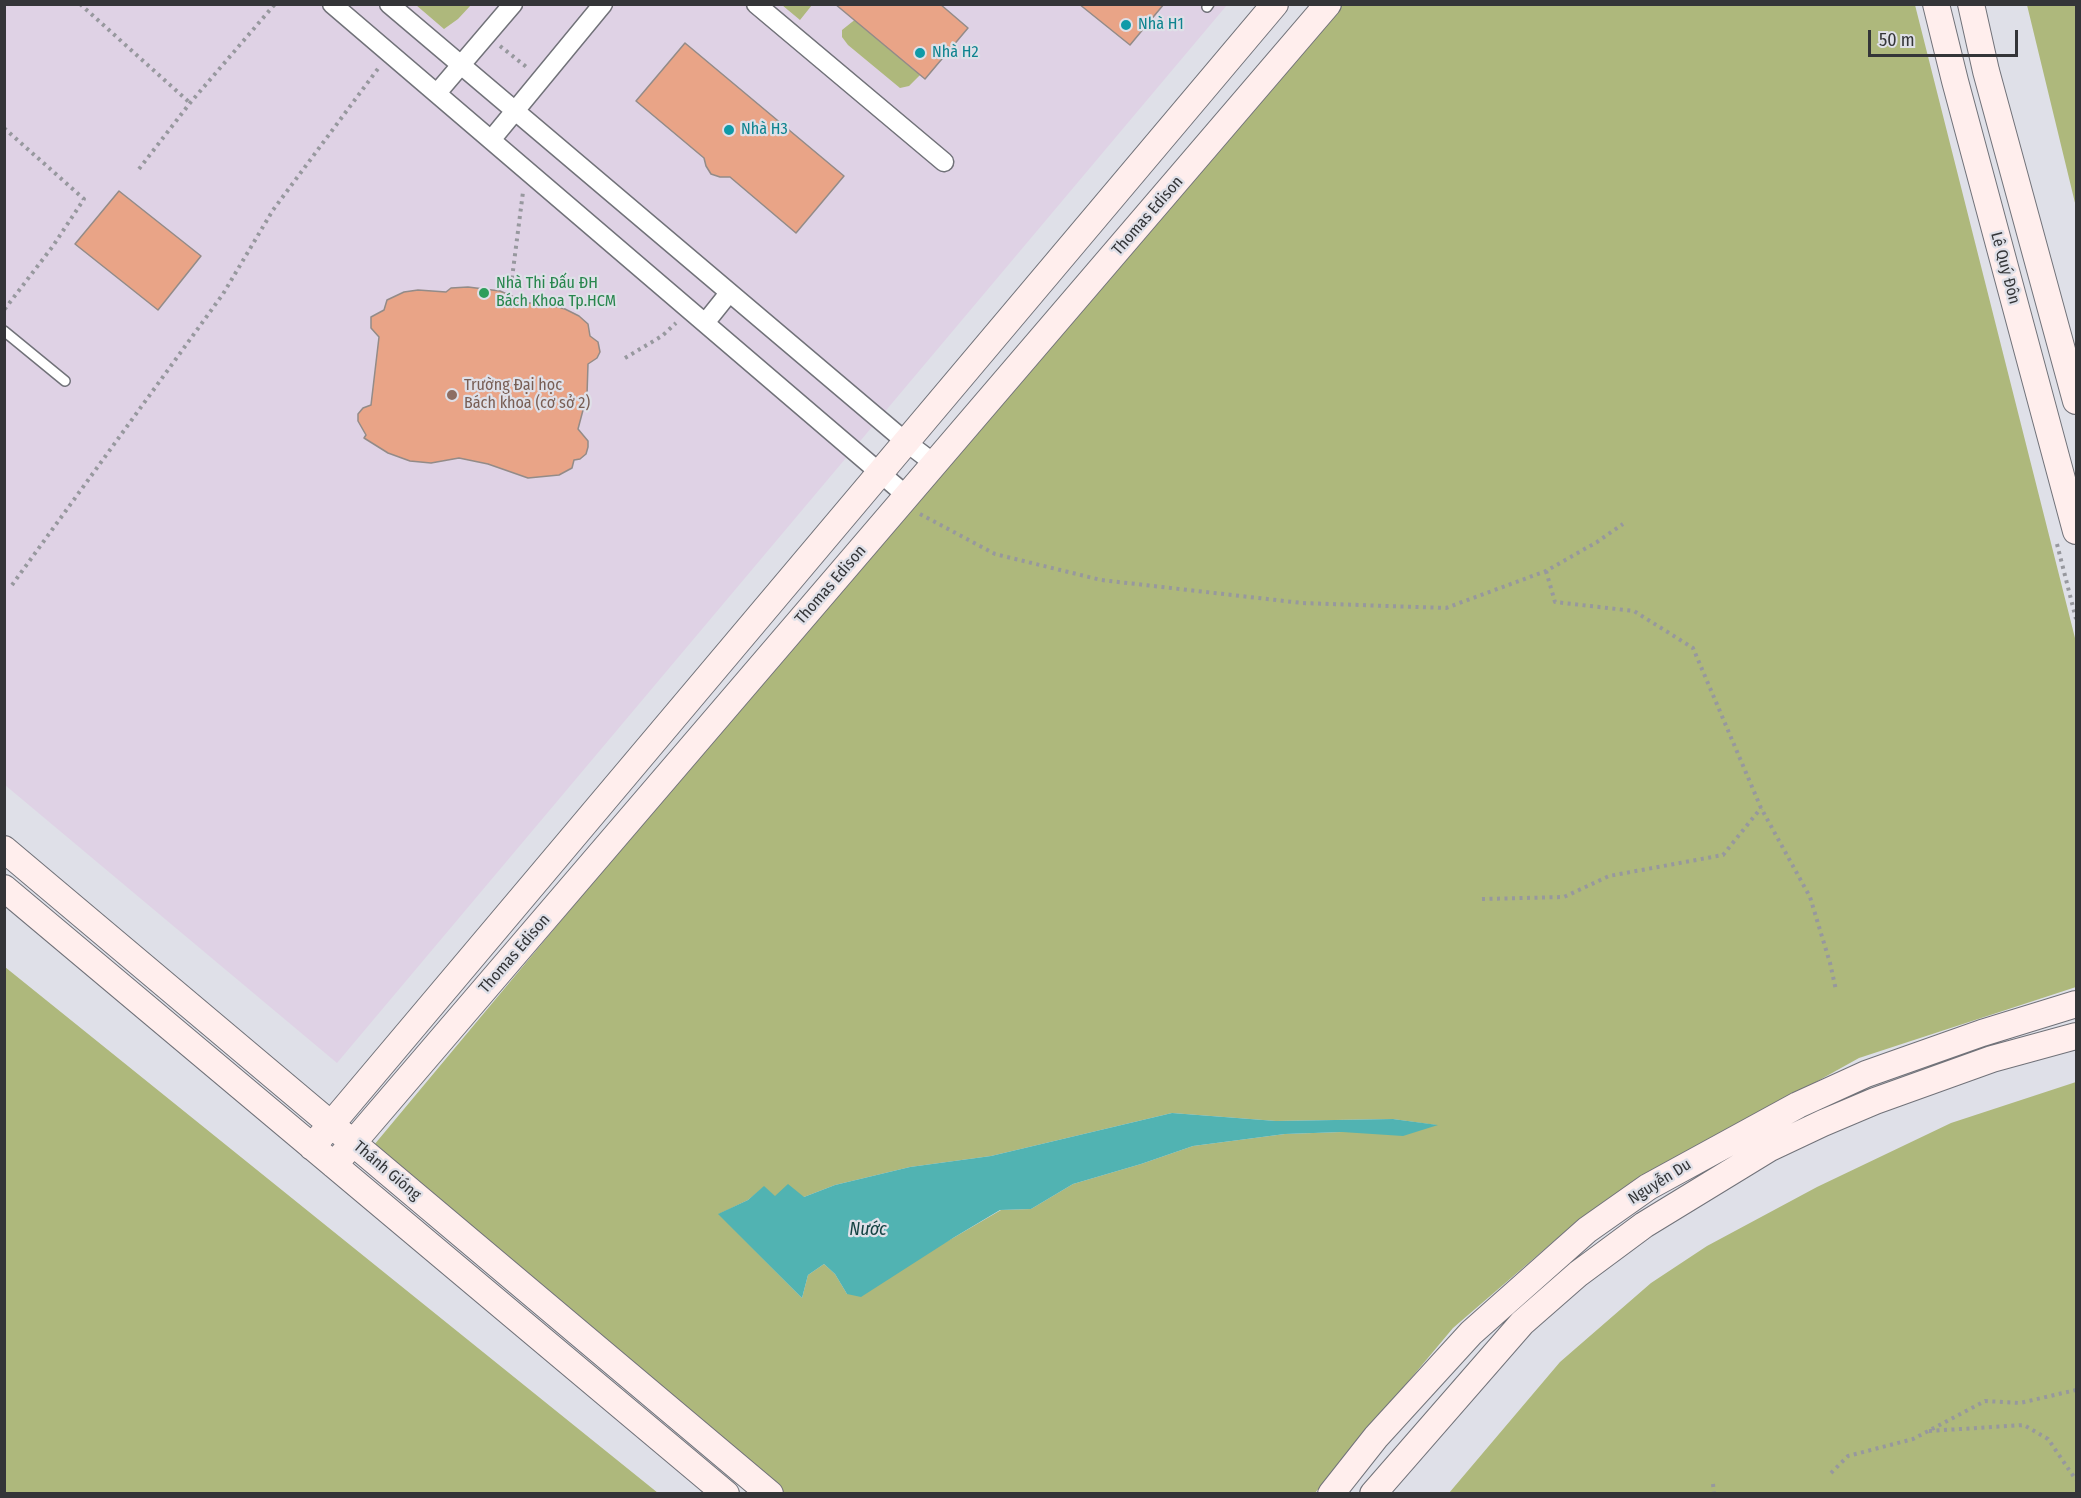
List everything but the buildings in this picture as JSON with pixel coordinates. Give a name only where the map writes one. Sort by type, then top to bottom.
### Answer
[{"type":"street","points":[[332,4],[880,473],[904,500]]},
{"type":"street","points":[[389,4],[729,293],[935,464]]},
{"type":"street","points":[[436,93],[513,4]]},
{"type":"street","points":[[491,140],[603,4]]},
{"type":"street","points":[[756,4],[944,162]]},
{"type":"street","name":"Thomas Edison","points":[[312,1147],[1275,4]]},
{"type":"street","name":"Thomas Edison","points":[[334,1165],[1328,4]]},
{"type":"street","name":"Lê Quý Đôn","points":[[1936,4],[2001,254],[2068,467],[2076,531]]},
{"type":"street","name":"Lê Quý Đôn","points":[[1971,4],[1986,71],[2076,401]]},
{"type":"street","points":[[1955,81],[1986,71]]},
{"type":"street","points":[[2001,254],[2033,244]]},
{"type":"street","points":[[705,323],[729,293]]},
{"type":"street","name":"Thánh Gióng","points":[[4,849],[332,1124],[763,1491]]},
{"type":"street","name":"Thánh Gióng","points":[[4,888],[726,1494]]},
{"type":"street","name":"Nguyễn Du","points":[[1331,1494],[1376,1437],[1471,1333],[1587,1230],[1648,1187],[1798,1105],[1866,1074],[1972,1036],[2076,1004]]},
{"type":"street","name":"Nguyễn Du","points":[[1380,1486],[1522,1323],[1578,1274],[1644,1225],[1770,1148],[1823,1123],[1875,1101],[1992,1059],[2076,1036]]},
{"type":"street","points":[[1360,1459],[1380,1486]]},
{"type":"lane","points":[[4,331],[65,381]]},
{"type":"path","points":[[80,4],[190,103]]},
{"type":"path","points":[[139,169],[190,103],[275,4]]},
{"type":"path","points":[[12,585],[223,294],[273,210],[390,54]]},
{"type":"path","points":[[4,128],[84,199],[53,246],[4,310]]},
{"type":"path","points":[[511,286],[526,170]]},
{"type":"path","points":[[626,358],[662,336],[688,309]]},
{"type":"path","points":[[904,500],[995,554],[1101,580],[1302,603],[1446,608],[1546,572],[1623,524]]},
{"type":"path","points":[[1546,572],[1556,602],[1634,611],[1693,648],[1761,808],[1810,897],[1836,990]]},
{"type":"path","points":[[1482,899],[1564,897],[1609,876],[1723,855],[1761,808]]},
{"type":"path","points":[[1831,1473],[1848,1456],[1913,1439],[1985,1401],[2020,1403],[2076,1390]]},
{"type":"path","points":[[1927,1431],[2024,1425],[2048,1439],[2076,1480]]},
{"type":"path","points":[[1713,1484],[1714,1494]]},
{"type":"shaded area","name":"Trường Đại học Bách khoa (cơ sở 2)","points":[[4,5],[1227,5],[337,1063],[5,785]]},
{"type":"green space","points":[[416,5],[471,5],[458,19],[444,29]]},
{"type":"green space","points":[[782,5],[812,5],[800,20]]},
{"type":"green space","points":[[1341,5],[1915,5],[2076,642],[2076,987],[1859,1058],[1690,1152],[1568,1229],[1453,1328],[1315,1493],[784,1493],[374,1145],[765,676],[1256,99]],"holes":[[[1172,1113],[1276,1121],[1393,1119],[1436,1125],[1285,1134],[1193,1146],[1073,1184],[1031,1209],[1001,1210],[847,1294],[835,1274],[824,1264],[808,1275],[802,1298],[719,1214],[748,1200],[764,1187],[775,1197],[804,1197],[835,1185],[910,1167],[991,1156]]]},
{"type":"green space","points":[[2027,5],[2076,5],[2076,207]]},
{"type":"green space","points":[[857,18],[923,72],[909,86],[900,88],[848,45],[842,37],[842,30]]},
{"type":"green space","points":[[5,967],[658,1493],[5,1493]]},
{"type":"green space","points":[[2076,1082],[2076,1493],[1449,1493],[1560,1362],[1651,1283],[1707,1246],[1817,1187],[1951,1123]]},
{"type":"water","name":"Nước","points":[[1172,1113],[1276,1121],[1393,1119],[1438,1125],[1403,1136],[1342,1132],[1285,1134],[1193,1146],[1073,1184],[1031,1209],[1000,1210],[861,1297],[847,1294],[835,1274],[824,1264],[808,1275],[802,1298],[718,1214],[748,1200],[764,1186],[775,1196],[788,1184],[804,1197],[835,1185],[910,1167],[991,1156]]},
{"type":"place","name":"Nhà H1","points":[[1126,25]]},
{"type":"place","name":"Nhà H2","points":[[920,53]]},
{"type":"place","name":"Nhà H3","points":[[729,130]]},
{"type":"place","name":"Nhà Thi Đấu ĐH Bách Khoa Tp.HCM","points":[[484,293]]},
{"type":"place","name":"Trường Đại học Bách khoa (cơ sở 2)","points":[[452,395]]}]
